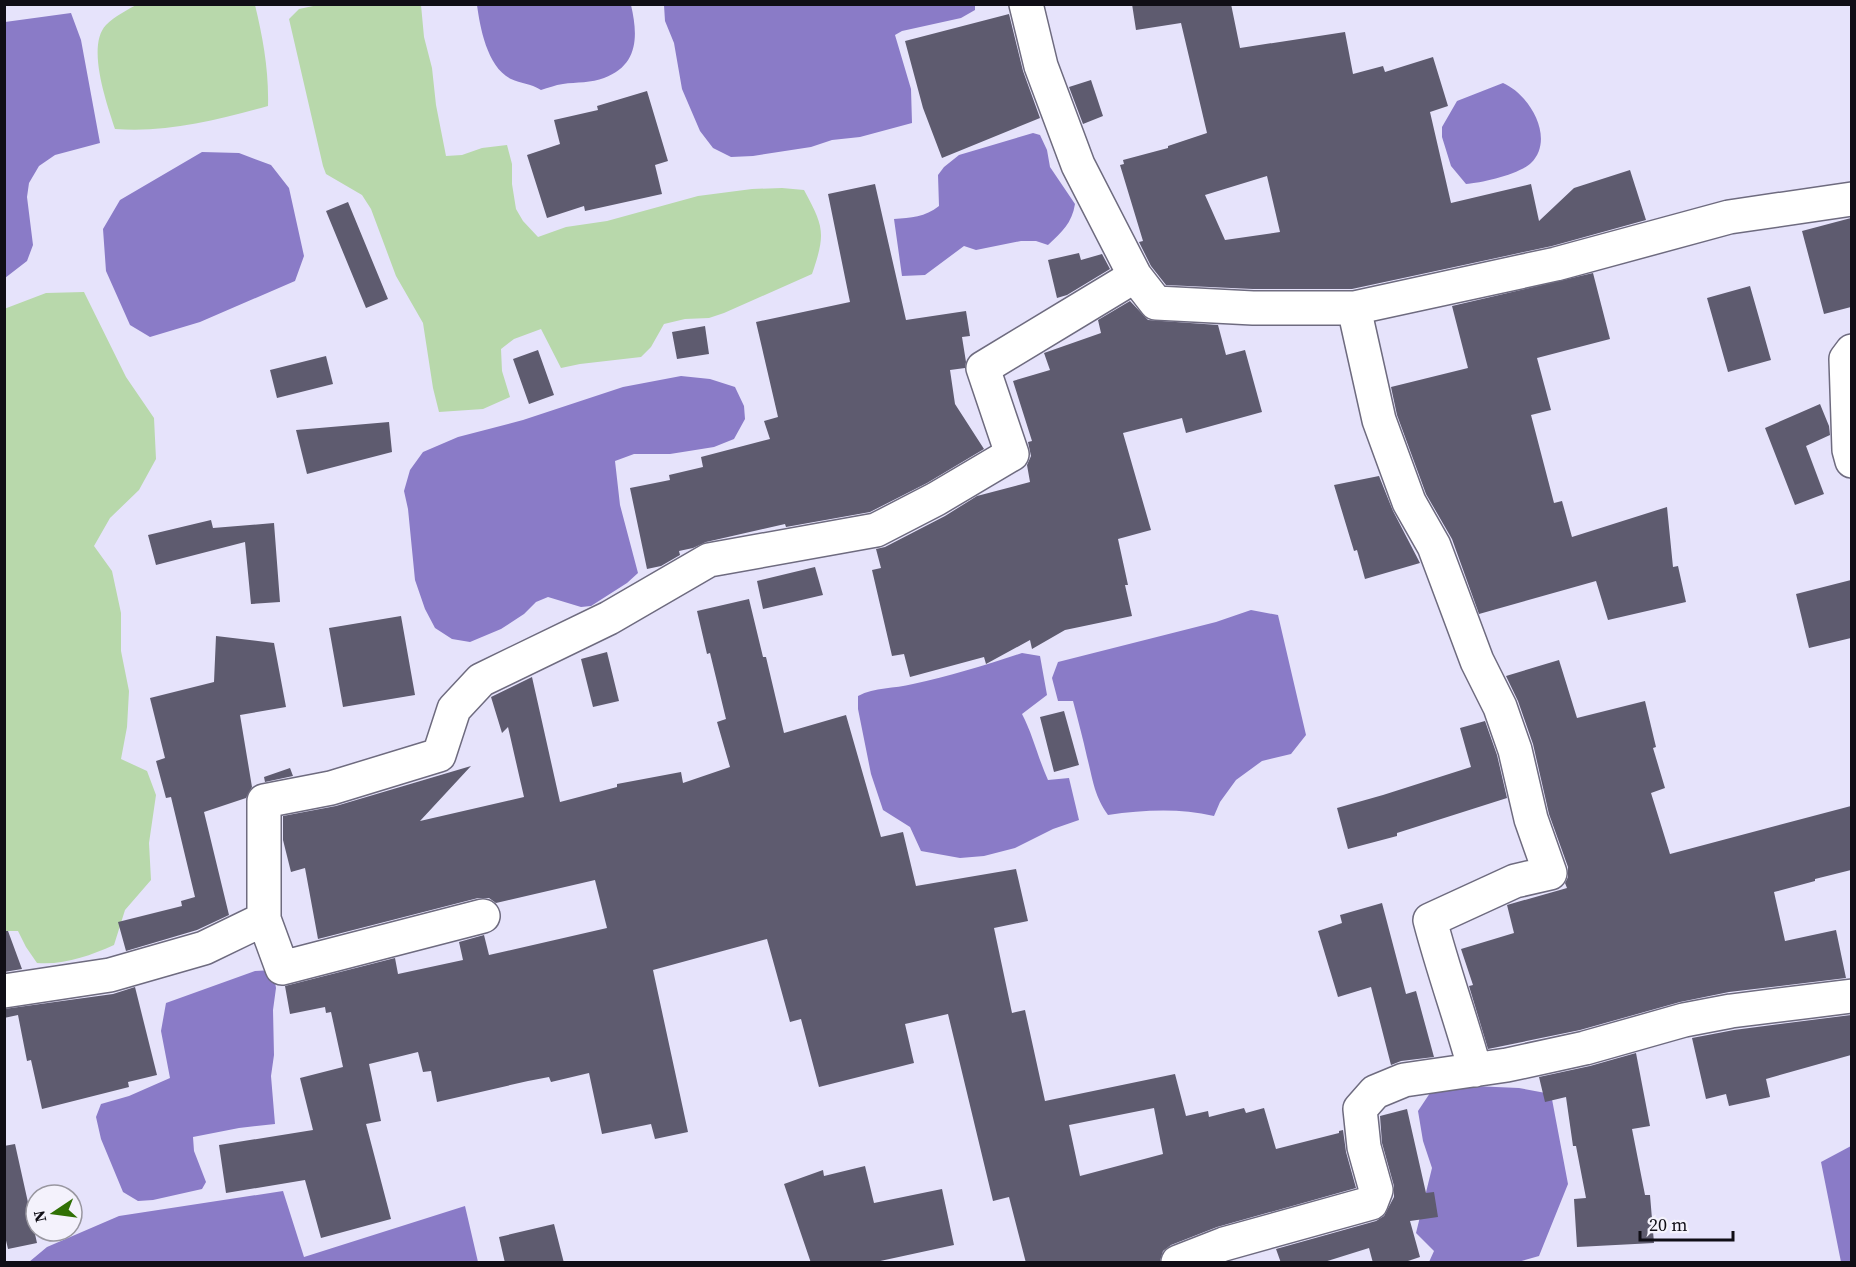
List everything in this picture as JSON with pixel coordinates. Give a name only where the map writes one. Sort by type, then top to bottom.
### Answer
[{"type":"street","points":[[1026,4],[1041,66],[1078,165],[1135,276],[1156,303],[1253,308],[1354,308],[1556,264],[1729,217],[1851,199]]},
{"type":"street","points":[[483,916],[282,968],[264,919],[264,801],[331,788],[439,754],[454,709],[481,680],[609,618],[709,560],[876,531],[936,500],[1012,454],[983,368],[1135,276]]},
{"type":"street","points":[[1354,308],[1379,420],[1409,502],[1434,546],[1477,661],[1500,707],[1515,750],[1531,819],[1550,873],[1515,881],[1430,920],[1475,1070]]},
{"type":"street","points":[[1851,351],[1846,359],[1851,461]]},
{"type":"street","points":[[4,991],[110,975],[204,948],[264,919]]},
{"type":"street","points":[[1178,1263],[1224,1244],[1371,1203],[1376,1190],[1364,1147],[1360,1109],[1375,1092],[1404,1080],[1507,1065],[1585,1048],[1684,1020],[1851,996]]},
{"type":"green space","points":[[138,4],[255,5],[265,55],[268,106],[173,127],[115,129],[100,76],[98,47],[100,34],[106,25],[117,16]]},
{"type":"green space","points":[[318,5],[421,5],[424,37],[432,68],[436,105],[446,156],[462,155],[482,148],[507,145],[512,164],[516,209],[523,221],[538,237],[566,227],[607,221],[698,196],[752,189],[804,190],[816,213],[821,230],[819,249],[812,274],[724,313],[709,318],[685,319],[664,324],[651,347],[641,357],[561,368],[541,329],[514,339],[501,349],[502,371],[510,397],[483,409],[439,412],[423,323],[396,276],[371,209],[362,195],[326,174],[323,166],[289,19],[299,9]]},
{"type":"green space","points":[[84,292],[126,377],[154,418],[156,459],[139,490],[110,518],[94,546],[112,571],[121,613],[121,651],[129,691],[127,727],[121,759],[147,771],[156,795],[149,843],[151,880],[125,910],[114,945],[77,959],[57,963],[37,963],[18,931],[5,931],[4,309],[46,293]]},
{"type":"shaded area","points":[[975,4],[975,10],[961,18],[902,31],[895,35],[911,89],[912,123],[860,137],[832,140],[811,147],[731,157],[713,148],[700,131],[682,89],[674,43],[665,21],[664,5]]},
{"type":"shaded area","points":[[477,5],[631,5],[635,27],[633,48],[624,65],[604,78],[589,82],[560,84],[541,90],[511,79],[496,65],[486,46]]},
{"type":"shaded area","points":[[71,13],[81,40],[100,143],[55,155],[39,166],[29,183],[27,197],[33,245],[27,261],[5,278],[5,22]]},
{"type":"shaded area","points":[[1503,83],[1522,97],[1536,118],[1541,142],[1538,153],[1531,163],[1518,171],[1491,180],[1466,184],[1451,166],[1442,137],[1442,127],[1457,101]]},
{"type":"shaded area","points":[[1033,133],[1040,135],[1047,150],[1050,167],[1075,204],[1069,222],[1062,231],[1048,245],[1036,241],[1021,241],[976,250],[964,246],[925,275],[902,276],[894,219],[923,215],[939,206],[938,175],[959,155]]},
{"type":"shaded area","points":[[202,152],[239,153],[271,165],[289,188],[304,256],[295,281],[200,322],[150,337],[130,325],[106,271],[103,229],[120,200]]},
{"type":"shaded area","points":[[681,376],[710,379],[735,387],[744,406],[745,419],[734,439],[714,447],[670,454],[634,454],[615,461],[620,505],[638,573],[627,583],[591,606],[581,607],[548,597],[536,602],[524,614],[501,629],[470,642],[452,639],[435,628],[425,609],[415,580],[404,491],[410,470],[423,452],[458,437],[523,420],[623,387]]},
{"type":"shaded area","points":[[1251,610],[1278,615],[1306,735],[1291,754],[1262,761],[1236,780],[1220,802],[1214,816],[1161,811],[1108,815],[1094,787],[1073,701],[1058,701],[1052,678],[1058,662],[1216,622]]},
{"type":"shaded area","points":[[1022,653],[1040,656],[1047,695],[1022,714],[1048,780],[1069,778],[1079,820],[1053,829],[1015,848],[984,856],[960,858],[921,851],[910,827],[883,810],[871,774],[858,709],[858,696],[871,691],[906,686],[941,677]]},
{"type":"shaded area","points":[[273,970],[276,988],[273,1010],[274,1055],[271,1076],[275,1124],[193,1137],[194,1151],[206,1182],[202,1189],[138,1201],[123,1192],[101,1139],[96,1117],[101,1104],[129,1096],[170,1078],[161,1031],[166,1003],[255,971]]},
{"type":"shaded area","points":[[1434,1087],[1519,1088],[1551,1094],[1568,1184],[1539,1256],[1518,1262],[1429,1262],[1434,1251],[1416,1233],[1432,1168],[1423,1141],[1418,1111]]},
{"type":"shaded area","points":[[1851,1146],[1851,1262],[1841,1262],[1821,1162]]},
{"type":"shaded area","points":[[283,1191],[304,1257],[465,1206],[478,1262],[29,1262],[47,1247],[56,1243],[84,1243],[84,1231],[119,1216]]},
{"type":"building","points":[[1132,4],[1231,4],[1240,48],[1345,32],[1353,74],[1383,66],[1385,72],[1433,57],[1448,106],[1430,112],[1451,203],[1531,184],[1539,221],[1574,188],[1630,170],[1646,220],[1552,246],[1352,289],[1253,289],[1166,285],[1151,266],[1139,242],[1143,241],[1120,165],[1124,164],[1123,160],[1168,148],[1168,146],[1207,133],[1181,23],[1136,30]],"holes":[[[1267,176],[1280,232],[1225,240],[1205,195]]]},
{"type":"building","points":[[1009,14],[1023,71],[1040,118],[942,158],[923,108],[905,41]]},
{"type":"building","points":[[1091,80],[1103,116],[1083,124],[1069,87]]},
{"type":"building","points":[[647,91],[668,161],[655,165],[662,194],[585,211],[584,206],[547,218],[527,155],[560,144],[554,120],[598,110],[597,106]]},
{"type":"building","points":[[875,184],[906,320],[966,311],[970,336],[962,337],[965,368],[950,370],[955,404],[984,449],[927,483],[870,512],[786,527],[785,524],[706,542],[679,551],[680,555],[661,566],[647,569],[630,488],[670,480],[669,475],[703,467],[701,457],[770,439],[764,421],[778,417],[756,322],[850,302],[828,194]]},
{"type":"building","points":[[348,202],[388,299],[366,308],[326,211]]},
{"type":"building","points":[[1851,218],[1851,307],[1824,314],[1802,231]]},
{"type":"building","points":[[1079,253],[1081,260],[1102,254],[1110,269],[1067,295],[1057,298],[1048,260]]},
{"type":"building","points":[[1593,273],[1610,339],[1537,358],[1551,410],[1531,415],[1554,503],[1562,501],[1572,537],[1667,507],[1673,567],[1678,566],[1686,602],[1608,620],[1596,581],[1479,614],[1452,539],[1426,494],[1397,415],[1391,387],[1468,368],[1452,306]]},
{"type":"building","points":[[1750,286],[1771,360],[1728,372],[1707,298]]},
{"type":"building","points":[[1130,301],[1148,320],[1218,325],[1226,355],[1245,350],[1262,412],[1186,433],[1182,418],[1123,433],[1151,530],[1118,539],[1132,616],[1065,630],[1032,649],[1030,640],[986,664],[984,657],[910,677],[904,654],[892,656],[872,570],[881,568],[876,549],[885,547],[945,516],[977,496],[1030,482],[1027,465],[1031,456],[1028,442],[1032,441],[1013,381],[1050,370],[1044,353],[1101,333],[1098,320]]},
{"type":"building","points":[[705,326],[709,354],[677,359],[672,332]]},
{"type":"building","points":[[538,350],[554,395],[529,404],[513,359]]},
{"type":"building","points":[[326,356],[333,384],[277,398],[270,370]]},
{"type":"building","points":[[1820,404],[1829,426],[1830,435],[1806,446],[1824,494],[1795,505],[1765,428]]},
{"type":"building","points":[[389,422],[392,452],[307,474],[296,430]]},
{"type":"building","points":[[1379,476],[1393,511],[1420,563],[1365,579],[1334,485]]},
{"type":"building","points":[[211,520],[213,528],[274,523],[280,602],[251,604],[245,542],[156,565],[148,535]]},
{"type":"building","points":[[815,567],[823,595],[763,609],[757,581]]},
{"type":"building","points":[[1851,580],[1851,638],[1809,648],[1796,594]]},
{"type":"building","points":[[749,599],[784,733],[846,715],[881,837],[903,832],[916,886],[1016,869],[1028,921],[994,928],[1012,1013],[1025,1010],[1045,1101],[1175,1074],[1186,1116],[1208,1111],[1209,1117],[1244,1108],[1246,1113],[1264,1108],[1276,1149],[1343,1130],[1346,1152],[1356,1188],[1217,1227],[1171,1245],[1163,1251],[1160,1261],[1026,1263],[1009,1197],[993,1201],[948,1014],[905,1024],[914,1063],[819,1087],[801,1019],[790,1022],[767,939],[653,970],[688,1132],[655,1139],[651,1124],[602,1134],[589,1073],[551,1082],[549,1077],[528,1081],[437,1102],[431,1071],[423,1072],[418,1052],[369,1064],[381,1121],[366,1124],[391,1219],[321,1238],[305,1180],[226,1193],[219,1145],[313,1130],[300,1078],[343,1067],[331,1012],[326,1013],[325,1007],[290,1014],[285,986],[395,958],[398,974],[463,960],[459,942],[484,935],[489,955],[607,928],[595,880],[496,903],[489,898],[478,898],[318,939],[305,868],[291,872],[283,840],[283,816],[336,806],[471,766],[420,821],[524,797],[508,727],[502,733],[491,697],[532,677],[560,802],[617,787],[617,784],[681,772],[683,783],[730,767],[717,722],[726,719],[697,611]],"holes":[[[1154,1108],[1163,1154],[1080,1176],[1069,1125]]]},
{"type":"building","points":[[401,616],[415,695],[343,707],[329,628]]},
{"type":"building","points":[[216,636],[274,643],[286,707],[240,715],[252,787],[246,798],[204,812],[229,915],[197,930],[126,951],[118,922],[182,906],[181,901],[195,897],[171,797],[166,798],[156,761],[165,758],[150,698],[214,682]]},
{"type":"building","points":[[607,652],[619,701],[593,707],[581,659]]},
{"type":"building","points":[[1559,660],[1577,718],[1645,701],[1656,747],[1653,748],[1665,788],[1651,793],[1670,854],[1851,806],[1851,870],[1774,892],[1785,941],[1836,930],[1846,978],[1729,992],[1680,1002],[1580,1030],[1488,1049],[1469,986],[1473,985],[1461,949],[1514,933],[1507,905],[1567,888],[1565,883],[1568,877],[1568,867],[1549,814],[1533,744],[1518,701],[1506,676]]},
{"type":"building","points":[[1064,711],[1079,765],[1054,772],[1040,717]]},
{"type":"building","points":[[1485,721],[1497,755],[1507,798],[1397,833],[1397,836],[1348,849],[1337,808],[1471,767],[1460,728]]},
{"type":"building","points":[[290,768],[293,776],[265,782],[264,777]]},
{"type":"building","points":[[1382,903],[1406,994],[1416,991],[1434,1057],[1401,1061],[1391,1065],[1371,987],[1338,997],[1318,931],[1342,923],[1340,915]]},
{"type":"building","points":[[4,931],[8,931],[22,969],[4,972]]},
{"type":"building","points":[[135,987],[157,1075],[128,1082],[129,1087],[42,1109],[31,1060],[27,1061],[18,1015],[4,1018],[4,1009],[113,994]]},
{"type":"building","points":[[1851,1015],[1851,1055],[1766,1079],[1770,1097],[1729,1106],[1726,1094],[1706,1099],[1692,1038],[1734,1030]]},
{"type":"building","points":[[1636,1053],[1650,1126],[1632,1129],[1645,1195],[1650,1195],[1654,1243],[1577,1247],[1574,1199],[1586,1198],[1576,1146],[1573,1146],[1566,1097],[1545,1102],[1539,1077]]},
{"type":"building","points":[[1407,1109],[1426,1193],[1434,1192],[1438,1217],[1410,1221],[1420,1257],[1402,1263],[1373,1263],[1369,1248],[1321,1263],[1281,1263],[1276,1249],[1376,1221],[1384,1216],[1394,1197],[1394,1186],[1382,1143],[1380,1116]]},
{"type":"building","points":[[15,1144],[24,1184],[24,1243],[37,1243],[8,1249],[4,1232],[4,1146]]},
{"type":"building","points":[[865,1166],[874,1203],[942,1189],[954,1245],[871,1263],[811,1263],[784,1184],[823,1170],[824,1176]]},
{"type":"building","points":[[554,1224],[564,1263],[505,1263],[499,1237]]}]
